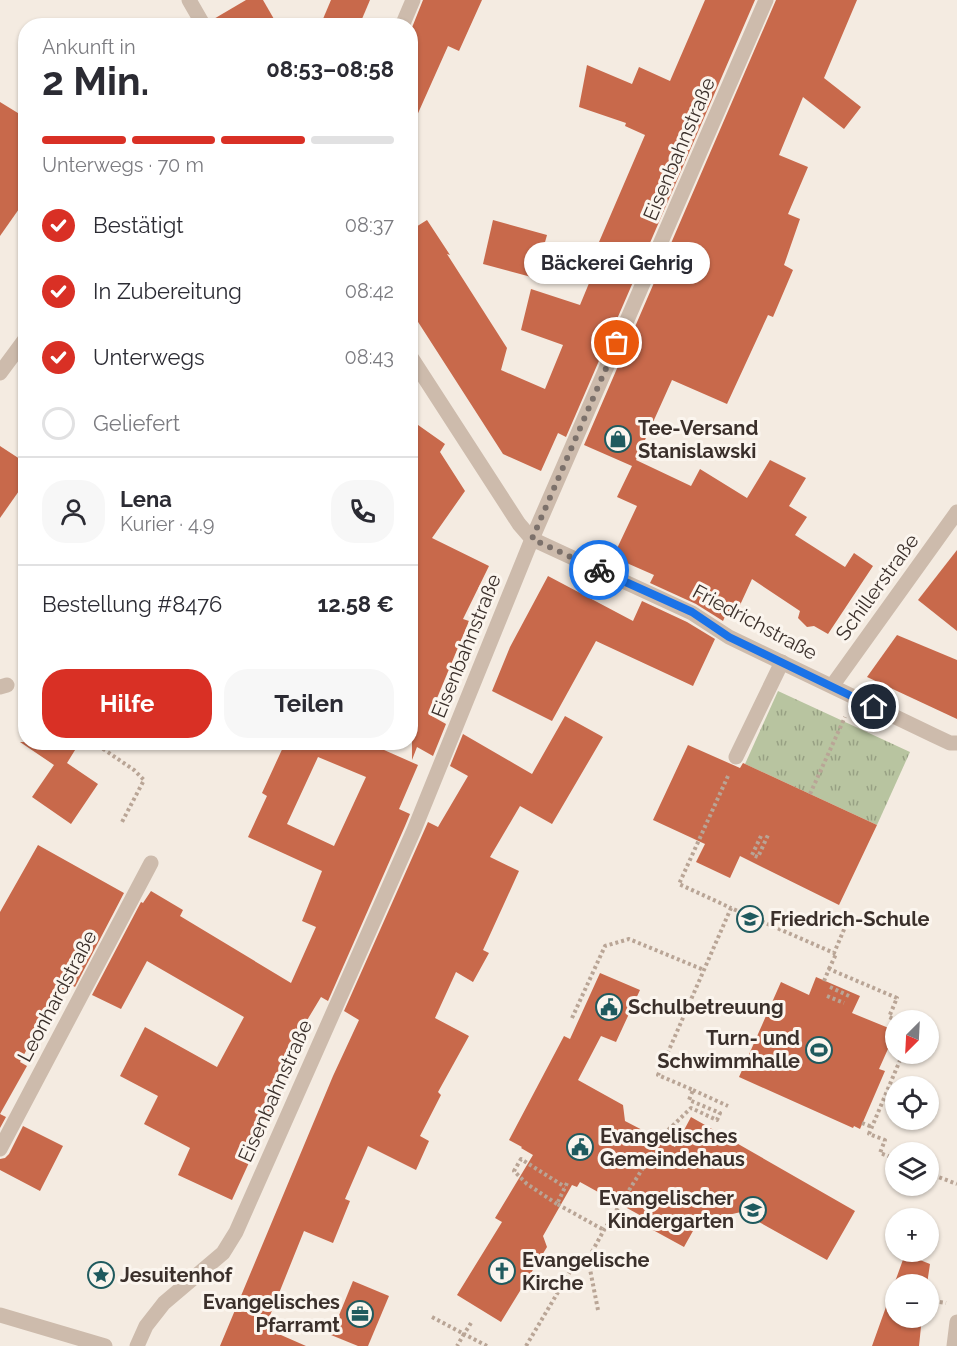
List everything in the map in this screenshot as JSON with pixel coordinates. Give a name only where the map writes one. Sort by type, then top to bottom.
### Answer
[{"type":"street","points":[[189,0],[199,18]]},
{"type":"street","points":[[405,18],[413,0]]},
{"type":"street","name":"Eisenbahnstraße","points":[[137,1346],[146,1326],[164,1303],[222,1253],[236,1232],[414,830],[532,539],[766,0]]},
{"type":"street","points":[[0,373],[18,349]]},
{"type":"street","points":[[418,368],[519,525],[532,539]]},
{"type":"street","name":"Schillerstraße","points":[[832,686],[957,513]]},
{"type":"street","name":"Friedrichstraße","points":[[532,539],[692,612],[729,637],[950,743],[957,742]]},
{"type":"street","points":[[736,757],[782,662]]},
{"type":"street","name":"Leonhardstraße","points":[[0,1149],[151,863]]},
{"type":"street","points":[[0,1315],[105,1346]]},
{"type":"street","points":[[954,1346],[957,1322]]},
{"type":"path","points":[[810,794],[854,697]]},
{"type":"path","points":[[105,750],[134,770],[144,780],[122,822]]},
{"type":"path","points":[[736,757],[679,884],[834,953]]},
{"type":"path","points":[[760,836],[752,855],[758,857],[768,834]]},
{"type":"path","points":[[728,1106],[658,1075],[731,908]]},
{"type":"path","points":[[824,981],[851,913]]},
{"type":"path","points":[[572,1018],[604,946],[629,939],[704,970]]},
{"type":"path","points":[[829,969],[897,998],[892,1010]]},
{"type":"path","points":[[830,987],[849,996]]},
{"type":"path","points":[[827,996],[844,1003]]},
{"type":"path","points":[[885,1155],[880,1153],[885,1140],[869,1134],[898,1064]]},
{"type":"path","points":[[526,1346],[570,1272],[588,1259],[665,1133],[691,1108],[717,1120],[720,1113],[689,1100],[693,1090]]},
{"type":"path","points":[[862,1123],[872,1127]]},
{"type":"path","points":[[557,1204],[566,1185],[520,1159],[514,1171],[527,1184],[557,1204],[604,1230]]},
{"type":"path","points":[[939,1177],[957,1184]]},
{"type":"path","points":[[588,1259],[598,1310]]},
{"type":"path","points":[[432,1317],[487,1346]]},
{"type":"path","points":[[457,1346],[471,1323]]},
{"type":"green space","points":[[778,691],[910,752],[877,825],[745,764]]},
{"type":"building","points":[[246,0],[263,0],[273,18],[215,18]]},
{"type":"building","points":[[331,0],[370,0],[362,18],[323,18]]},
{"type":"building","points":[[423,0],[482,0],[459,51],[448,46],[418,113],[418,18],[416,18]]},
{"type":"building","points":[[705,0],[755,0],[566,437],[558,433],[541,471],[503,454],[418,322],[418,226],[427,220],[507,348],[501,370],[545,389],[563,345],[521,330],[531,289],[580,305],[599,259],[593,256],[645,135],[625,126],[626,123],[579,107],[587,65],[632,84],[639,67],[670,81]]},
{"type":"building","points":[[776,0],[857,0],[824,78],[861,107],[844,129],[803,97],[779,155],[808,167],[788,214],[800,219],[784,265],[793,270],[773,317],[768,315],[727,404],[672,380],[636,460],[691,486],[700,469],[747,498],[770,460],[806,478],[789,506],[807,517],[795,535],[845,567],[854,553],[873,566],[828,634],[814,626],[807,627],[798,618],[800,611],[752,579],[735,616],[727,612],[723,621],[696,604],[650,583],[654,575],[613,557],[637,506],[617,497],[632,466],[584,445]]},
{"type":"building","points":[[0,102],[18,113],[18,210],[0,236]]},
{"type":"building","points":[[493,220],[547,235],[535,278],[483,264]]},
{"type":"building","points":[[418,425],[445,444],[440,452],[465,491],[432,538],[489,566],[463,619],[469,621],[430,715],[446,724],[433,756],[418,748]]},
{"type":"building","points":[[0,446],[18,458],[18,492],[0,518]]},
{"type":"building","points":[[957,550],[957,631],[918,600]]},
{"type":"building","points":[[548,576],[633,621],[642,601],[687,622],[715,639],[693,686],[596,641],[552,721],[492,691],[510,647]]},
{"type":"building","points":[[897,635],[957,660],[957,719],[867,677]]},
{"type":"building","points":[[565,716],[603,737],[552,824],[520,806],[490,857],[519,871],[483,950],[489,953],[473,982],[456,972],[435,1018],[469,1036],[438,1092],[441,1095],[420,1136],[429,1141],[416,1170],[368,1146],[345,1199],[350,1201],[333,1243],[304,1231],[265,1328],[306,1346],[220,1346],[333,1076],[359,1020],[344,1011],[428,822],[438,827],[468,776],[450,766],[463,734],[532,774]]},
{"type":"building","points":[[688,745],[740,768],[743,763],[877,825],[839,905],[740,856],[730,878],[696,862],[705,844],[653,820]]},
{"type":"building","points":[[32,750],[75,750],[67,763],[98,784],[71,824],[32,797],[54,765]]},
{"type":"building","points":[[282,750],[384,750],[418,765],[399,809],[410,814],[405,826],[328,1001],[321,997],[282,1062],[293,1066],[232,1200],[178,1175],[190,1148],[144,1124],[158,1096],[120,1076],[145,1027],[217,1067],[244,1017],[147,961],[121,1009],[92,995],[141,902],[143,903],[151,891],[183,910],[180,916],[291,983],[316,927],[302,921],[322,871],[248,837],[267,796],[262,793]],"holes":[[[318,757],[366,777],[334,846],[287,824]]]},
{"type":"building","points":[[38,845],[124,893],[75,987],[70,984],[57,1010],[50,1006],[20,1062],[27,1066],[0,1114],[0,912]]},
{"type":"building","points":[[600,973],[640,990],[616,1042],[601,1036],[578,1080],[623,1105],[625,1121],[675,1147],[691,1117],[855,1211],[827,1260],[741,1212],[698,1222],[684,1247],[642,1224],[645,1218],[580,1182],[577,1187],[572,1185],[543,1236],[547,1247],[501,1322],[457,1295],[502,1222],[495,1218],[533,1155],[509,1140],[564,1036],[570,1039]]},
{"type":"building","name":"Turn- und Schwimmhalle","points":[[816,977],[860,996],[852,1013],[885,1026],[885,1056],[879,1069],[885,1071],[860,1129],[854,1126],[853,1128],[739,1077],[781,982],[809,995]]},
{"type":"building","points":[[0,1114],[6,1117],[0,1128]]},
{"type":"building","points":[[23,1126],[63,1146],[40,1191],[0,1170],[0,1159],[9,1154]]},
{"type":"building","points":[[902,1262],[930,1264],[928,1274],[898,1274]]},
{"type":"building","name":"Evangelisches Pfarramt","points":[[353,1281],[389,1296],[368,1346],[358,1346],[331,1335]]},
{"type":"building","points":[[885,1310],[885,1328],[921,1328],[919,1346],[872,1346]]},
{"type":"way so far","points":[[599,570],[532,539],[617,343]]},
{"type":"place","name":"Bäckerei Gehrig","points":[[617,343]]},
{"type":"place","name":"Tee-Versand Stanislawski","points":[[618,439]]},
{"type":"place","name":"Friedrich-Schule","points":[[750,919]]},
{"type":"place","name":"Schulbetreuung","points":[[609,1007]]},
{"type":"place","name":"Turn- und Schwimmhalle","points":[[819,1050]]},
{"type":"place","name":"Evangelisches Gemeindehaus","points":[[580,1147]]},
{"type":"place","name":"Evangelischer Kindergarten","points":[[753,1210]]},
{"type":"place","name":"Evangelische Kirche","points":[[502,1271]]},
{"type":"place","name":"Jesuitenhof","points":[[101,1275]]},
{"type":"place","name":"Evangelisches Pfarramt","points":[[360,1314]]},
{"type":"route","points":[[599,570],[692,612],[729,637],[874,707]]}]
